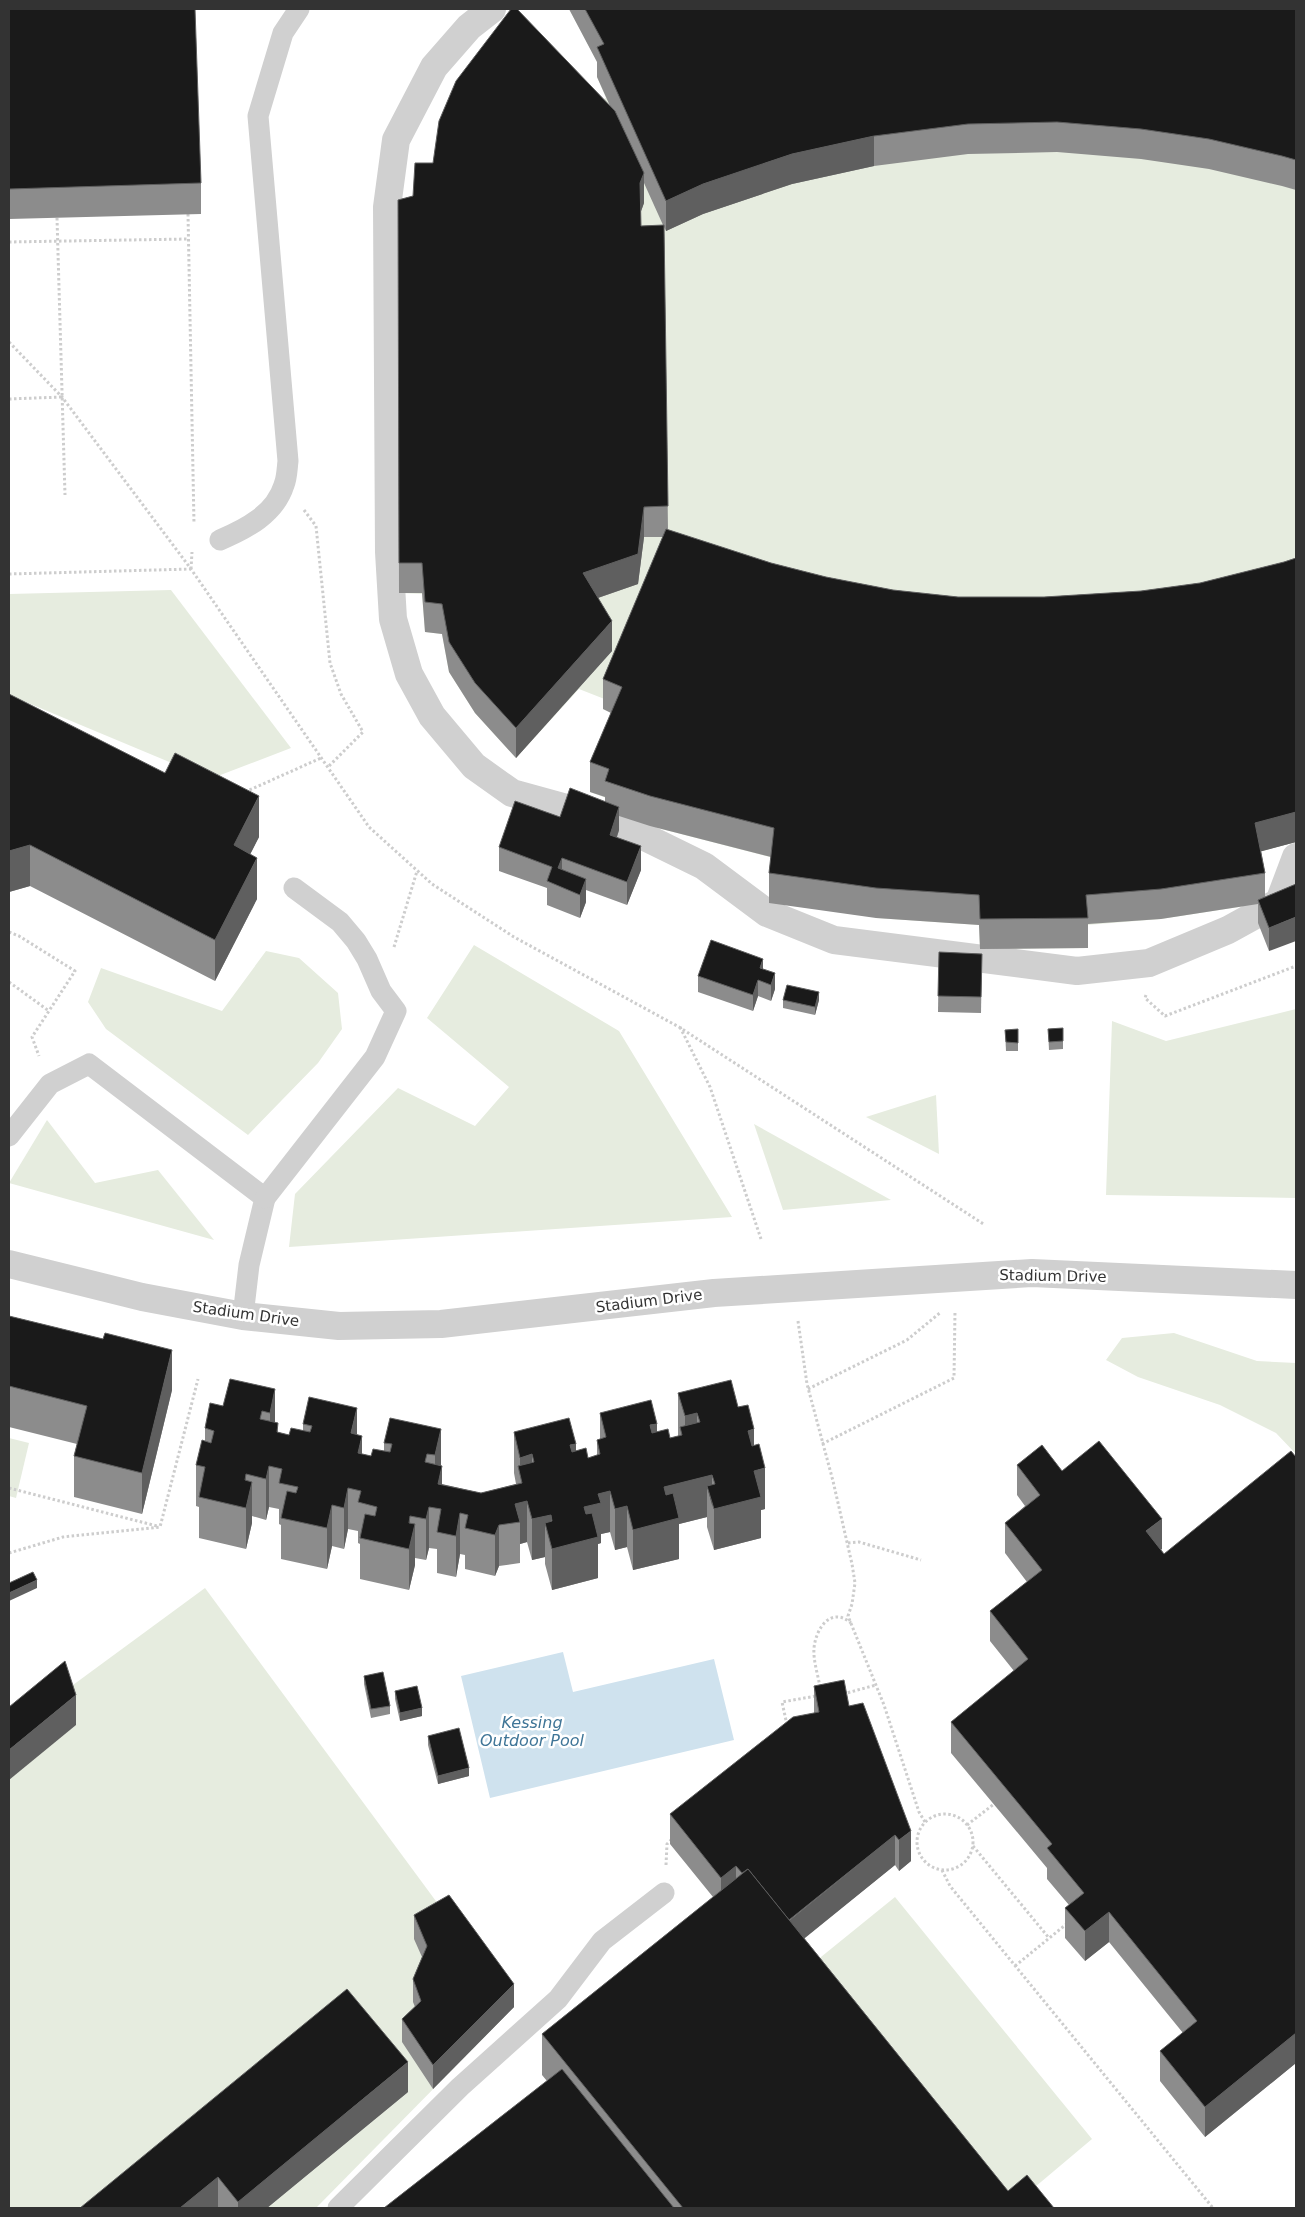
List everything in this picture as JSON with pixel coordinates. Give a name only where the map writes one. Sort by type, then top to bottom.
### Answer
[{"type":"street","points":[[492,9],[469,26],[434,67],[396,140],[387,207],[388,552],[393,619],[410,674],[432,716],[474,766],[512,792],[610,820],[704,866],[767,913],[834,940],[1077,971],[1149,963],[1228,930],[1279,902],[1296,857]]},
{"type":"street","name":"Stadium Drive","points":[[9,1264],[142,1297],[243,1316],[339,1326],[441,1324],[714,1293],[1032,1273],[1296,1285]]},
{"type":"lane","points":[[220,540],[248,528],[268,510],[284,486],[288,461],[258,116],[283,33],[299,9]]},
{"type":"lane","points":[[243,1316],[249,1265],[265,1198],[375,1056],[396,1011],[381,991],[367,959],[356,941],[340,922],[294,888]]},
{"type":"lane","points":[[9,1136],[50,1084],[90,1064],[265,1198]]},
{"type":"lane","points":[[338,2208],[460,2087],[558,1999],[602,1941],[664,1893]]},
{"type":"path","points":[[188,214],[194,532]]},
{"type":"path","points":[[57,218],[65,495]]},
{"type":"path","points":[[9,242],[188,239]]},
{"type":"path","points":[[9,342],[62,397],[191,569],[369,827],[432,884],[514,937],[679,1027],[985,1225]]},
{"type":"path","points":[[9,399],[62,397]]},
{"type":"path","points":[[284,486],[316,526],[330,663],[341,694],[363,732],[328,766]]},
{"type":"path","points":[[191,569],[192,550]]},
{"type":"path","points":[[9,574],[191,569]]},
{"type":"path","points":[[244,793],[322,758]]},
{"type":"path","points":[[381,991],[417,870]]},
{"type":"path","points":[[9,932],[19,936],[75,971],[32,1037],[50,1084]]},
{"type":"path","points":[[1149,963],[1146,998],[1165,1016],[1296,966]]},
{"type":"path","points":[[9,982],[49,1011]]},
{"type":"path","points":[[679,1027],[710,1087],[761,1239]]},
{"type":"path","points":[[822,1444],[954,1378],[954,1311]]},
{"type":"path","points":[[808,1389],[908,1340],[941,1312]]},
{"type":"path","points":[[798,1320],[808,1389],[848,1543],[855,1583],[848,1616],[876,1685],[919,1812],[925,1822]]},
{"type":"path","points":[[160,1527],[198,1378]]},
{"type":"path","points":[[9,1488],[160,1527]]},
{"type":"path","points":[[9,1552],[64,1537],[160,1527]]},
{"type":"path","points":[[848,1543],[859,1542],[920,1560]]},
{"type":"path","points":[[787,1726],[782,1702],[821,1695],[814,1649],[819,1630],[826,1620],[834,1616],[845,1618],[851,1623]]},
{"type":"path","points":[[836,1694],[876,1685]]},
{"type":"path","points":[[967,1825],[994,1804]]},
{"type":"path","points":[[948,1815],[960,1819],[972,1833],[973,1845],[969,1857],[960,1866],[942,1870],[930,1866],[918,1852],[918,1833],[925,1822],[936,1816],[948,1815]]},
{"type":"path","points":[[664,1893],[667,1844],[674,1837]]},
{"type":"path","points":[[973,1845],[1049,1938]]},
{"type":"path","points":[[942,1870],[950,1886],[1213,2208]]},
{"type":"path","points":[[1015,1966],[1070,1921]]},
{"type":"shaded area","points":[[569,9],[1296,9],[1296,842],[1255,853],[1265,903],[1161,919],[1087,925],[1088,948],[980,949],[979,925],[876,918],[774,858],[650,826],[609,799],[590,792],[622,717],[603,709],[607,700],[579,689],[516,758],[475,713],[449,672],[442,634],[425,632],[422,594],[399,593],[584,108],[606,98],[597,77],[604,74]]},
{"type":"shaded area","points":[[171,590],[291,748],[210,779],[9,695],[9,594]]},
{"type":"shaded area","points":[[474,945],[619,1031],[732,1217],[289,1247],[295,1194],[398,1088],[475,1126],[509,1087],[427,1018]]},
{"type":"shaded area","points":[[266,951],[299,958],[338,993],[342,1029],[318,1063],[248,1135],[106,1029],[88,1002],[101,968],[222,1011]]},
{"type":"shaded area","points":[[1296,1009],[1296,1198],[1106,1195],[1112,1021],[1166,1041]]},
{"type":"shaded area","points":[[936,1095],[939,1154],[866,1117]]},
{"type":"shaded area","points":[[47,1120],[95,1183],[158,1170],[214,1240],[9,1183]]},
{"type":"shaded area","points":[[754,1124],[891,1200],[783,1210]]},
{"type":"shaded area","points":[[1174,1333],[1257,1361],[1296,1363],[1296,1454],[1276,1433],[1220,1405],[1138,1377],[1106,1360],[1122,1338]]},
{"type":"shaded area","points":[[9,1438],[29,1443],[16,1498],[9,1496]]},
{"type":"shaded area","points":[[205,1588],[514,2007],[316,2208],[9,2208],[9,1732]]},
{"type":"shaded area","points":[[895,1897],[1092,2139],[1010,2208],[800,1974]]},
{"type":"water","name":"Kessing Outdoor Pool","points":[[563,1652],[573,1692],[714,1659],[734,1740],[490,1798],[461,1676]]},
{"type":"building","points":[[9,9],[195,9],[201,183],[9,189]]},
{"type":"building","points":[[511,9],[517,9],[615,111],[644,173],[640,183],[641,226],[664,225],[668,506],[644,507],[638,554],[583,573],[612,621],[516,728],[475,683],[449,642],[442,604],[425,602],[422,563],[399,563],[398,200],[413,196],[415,163],[433,163],[439,121],[456,81]]},
{"type":"building","points":[[585,9],[1296,9],[1296,160],[1209,139],[1141,129],[1057,122],[968,124],[874,136],[792,154],[703,184],[666,201],[597,47],[604,44]]},
{"type":"building","points":[[666,529],[771,563],[826,577],[893,590],[958,597],[1044,597],[1141,591],[1200,583],[1296,558],[1296,812],[1255,823],[1265,873],[1161,889],[1086,895],[1088,918],[980,919],[979,895],[876,888],[769,873],[774,828],[650,796],[605,781],[609,769],[590,762],[622,687],[603,679]]},
{"type":"building","points":[[9,694],[165,773],[175,753],[259,796],[234,845],[257,858],[215,940],[30,845],[9,851]]},
{"type":"building","points":[[570,788],[619,807],[610,835],[641,846],[627,882],[562,858],[558,868],[586,879],[580,895],[547,881],[552,867],[499,847],[515,801],[560,817]]},
{"type":"building","points":[[1296,884],[1296,917],[1269,928],[1258,900]]},
{"type":"building","points":[[711,940],[763,959],[760,968],[775,973],[771,985],[758,980],[753,995],[698,976]]},
{"type":"building","points":[[939,952],[982,954],[981,997],[938,996]]},
{"type":"building","points":[[787,985],[819,992],[815,1007],[783,1000]]},
{"type":"building","points":[[1063,1028],[1063,1041],[1049,1042],[1048,1029]]},
{"type":"building","points":[[1018,1029],[1018,1043],[1006,1042],[1005,1030]]},
{"type":"building","points":[[9,1316],[103,1339],[105,1333],[172,1350],[142,1473],[74,1456],[87,1406],[9,1386]]},
{"type":"building","points":[[230,1379],[275,1389],[270,1413],[262,1411],[260,1419],[278,1423],[277,1432],[289,1435],[291,1428],[310,1432],[312,1426],[303,1424],[309,1397],[357,1408],[351,1433],[362,1436],[358,1453],[371,1456],[373,1449],[390,1452],[392,1444],[384,1443],[390,1418],[441,1429],[435,1455],[427,1454],[425,1462],[442,1466],[438,1484],[481,1493],[522,1483],[518,1466],[534,1462],[532,1454],[520,1458],[514,1432],[569,1418],[576,1444],[570,1445],[572,1452],[586,1448],[588,1458],[600,1454],[597,1440],[606,1437],[600,1413],[651,1400],[657,1424],[650,1425],[652,1433],[668,1429],[670,1438],[682,1435],[680,1427],[700,1422],[697,1413],[685,1416],[678,1393],[731,1380],[738,1407],[748,1405],[754,1429],[748,1431],[752,1446],[759,1444],[765,1468],[754,1471],[761,1497],[714,1509],[707,1486],[715,1484],[712,1475],[664,1487],[666,1495],[673,1493],[679,1518],[633,1530],[627,1506],[615,1509],[610,1491],[598,1494],[601,1503],[584,1507],[586,1514],[592,1513],[598,1537],[552,1549],[545,1523],[552,1521],[551,1515],[532,1519],[527,1501],[515,1504],[520,1522],[499,1525],[495,1535],[465,1528],[468,1515],[460,1513],[456,1536],[437,1532],[441,1509],[429,1507],[426,1519],[410,1516],[409,1523],[415,1524],[409,1549],[360,1538],[365,1514],[375,1516],[377,1507],[358,1502],[361,1491],[348,1488],[344,1508],[332,1505],[327,1528],[281,1518],[287,1491],[296,1493],[298,1487],[279,1483],[282,1469],[269,1466],[266,1479],[246,1474],[245,1480],[252,1482],[246,1508],[199,1497],[205,1467],[196,1465],[202,1440],[211,1443],[214,1431],[205,1428],[210,1403],[223,1406]]},
{"type":"building","points":[[1099,1441],[1162,1519],[1146,1531],[1164,1554],[1291,1451],[1296,1457],[1296,2033],[1205,2107],[1160,2051],[1197,2021],[1109,1912],[1085,1931],[1065,1908],[1084,1893],[1047,1848],[1052,1844],[951,1722],[1028,1659],[990,1611],[1042,1570],[1005,1523],[1040,1495],[1017,1465],[1042,1445],[1062,1471]]},
{"type":"building","points":[[33,1572],[37,1580],[9,1593],[9,1583]]},
{"type":"building","points":[[65,1661],[76,1695],[9,1750],[9,1707]]},
{"type":"building","points":[[383,1672],[390,1706],[371,1709],[364,1676]]},
{"type":"building","points":[[844,1680],[849,1706],[863,1703],[911,1831],[899,1840],[895,1835],[789,1920],[748,1869],[742,1873],[736,1866],[721,1878],[670,1814],[793,1717],[819,1712],[814,1686]]},
{"type":"building","points":[[417,1686],[422,1708],[400,1713],[395,1691]]},
{"type":"building","points":[[459,1728],[469,1768],[438,1776],[428,1736]]},
{"type":"building","points":[[748,1869],[1008,2191],[1027,2175],[1054,2208],[683,2208],[542,2034]]},
{"type":"building","points":[[449,1895],[514,1984],[433,2065],[402,2019],[421,2001],[413,1979],[427,1946],[414,1915]]},
{"type":"building","points":[[347,1989],[408,2062],[238,2202],[218,2177],[180,2208],[80,2208]]},
{"type":"building","points":[[562,2069],[674,2208],[384,2208]]}]
